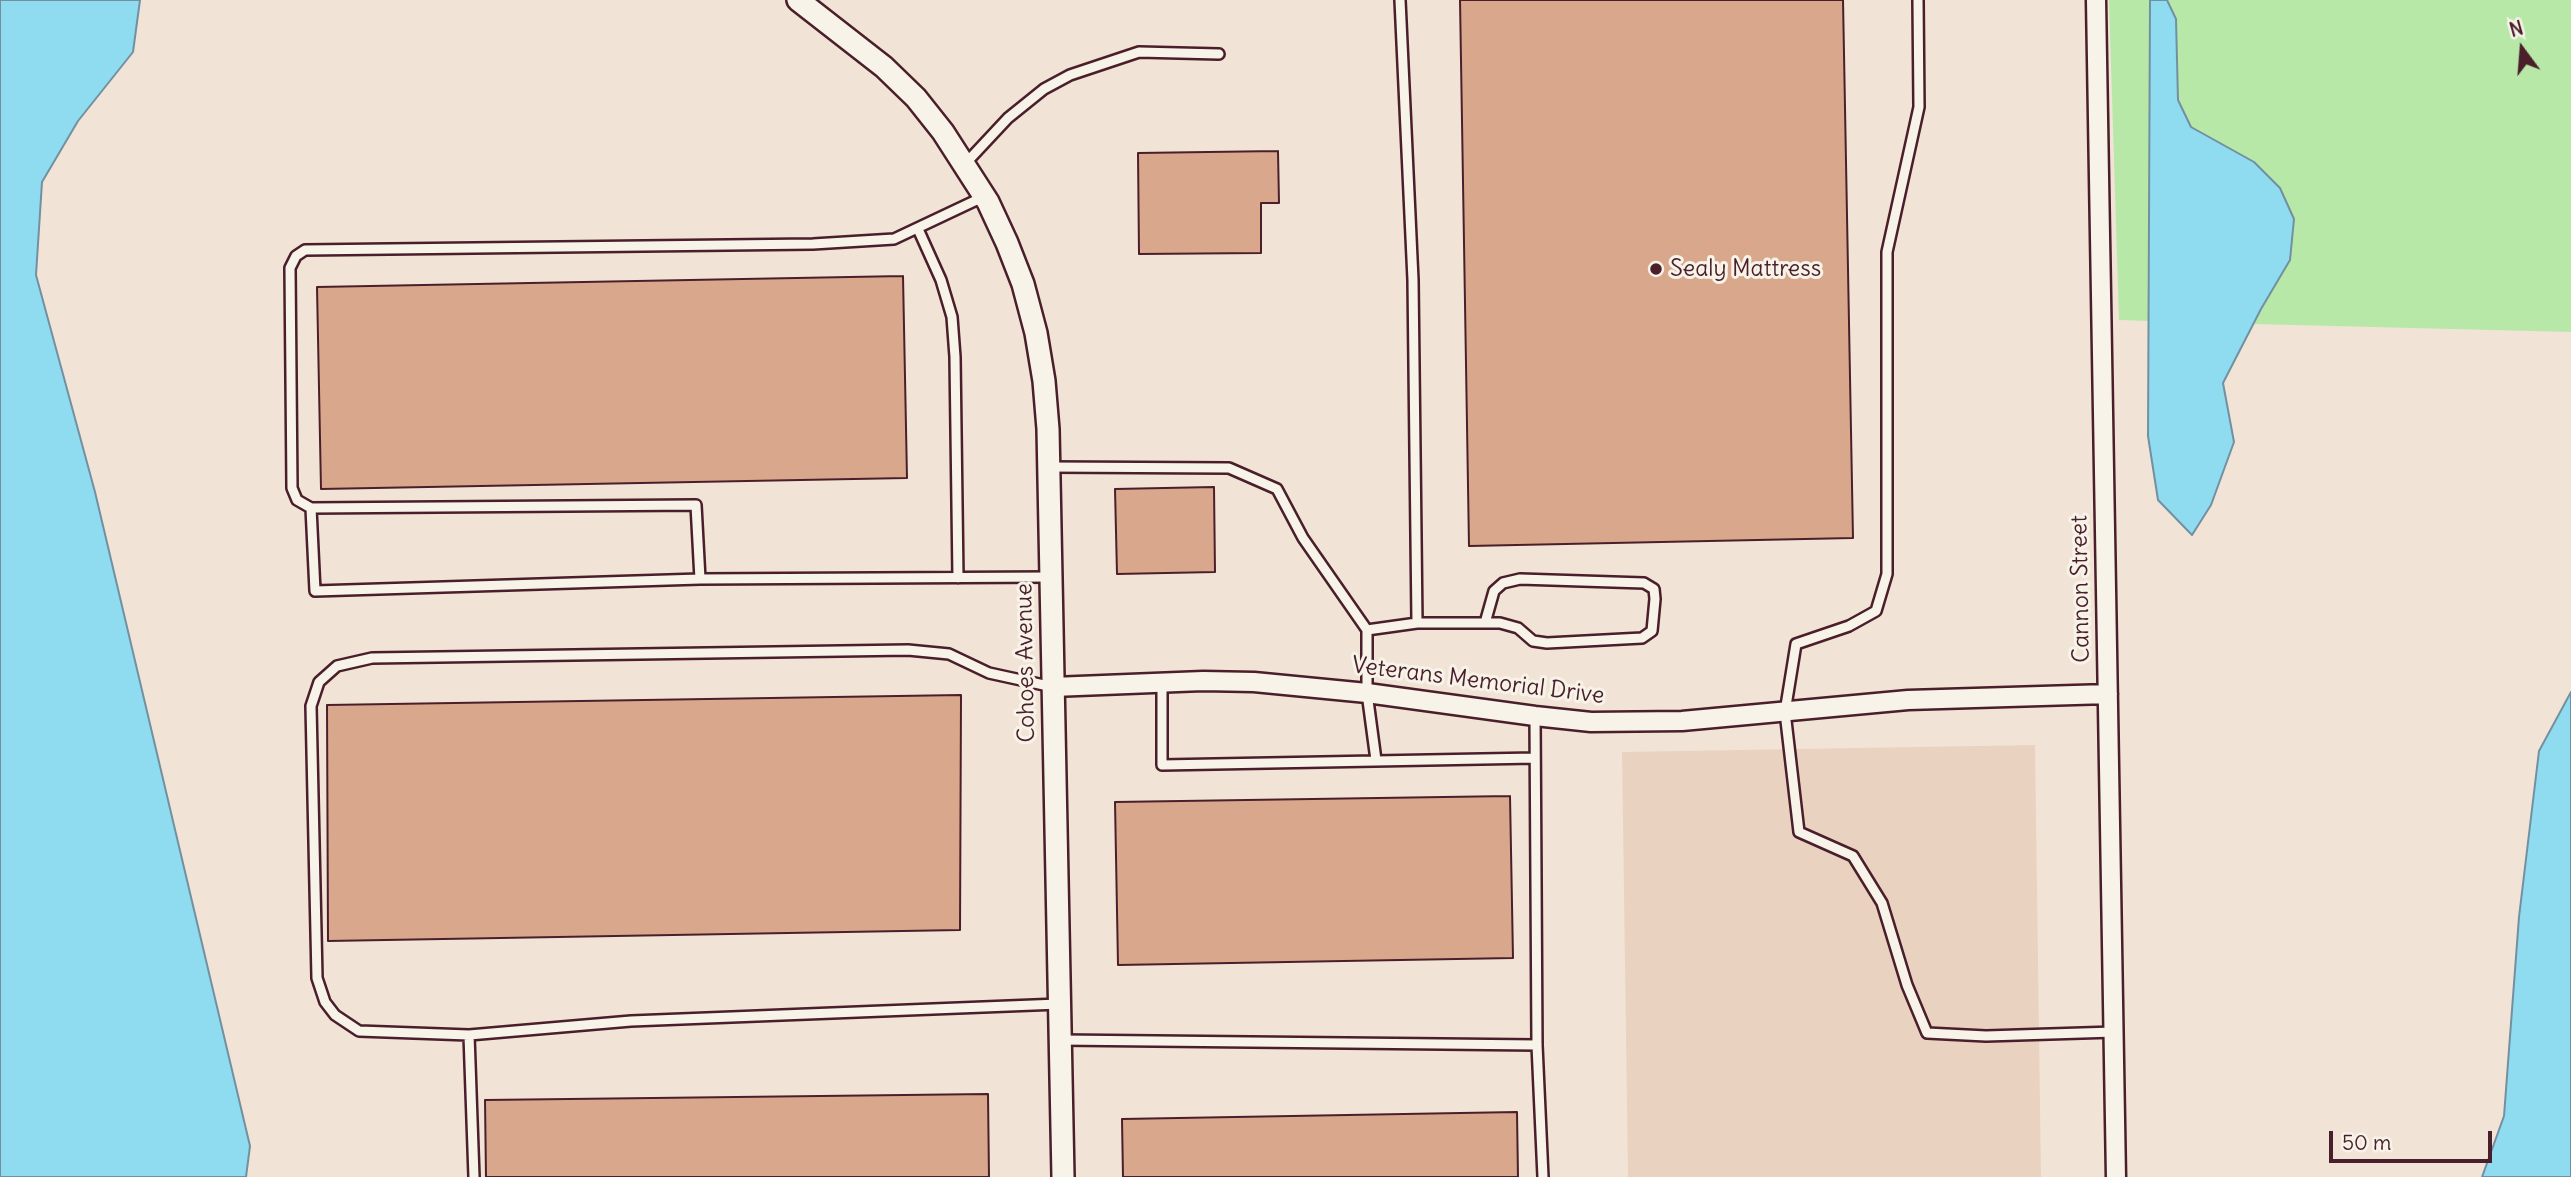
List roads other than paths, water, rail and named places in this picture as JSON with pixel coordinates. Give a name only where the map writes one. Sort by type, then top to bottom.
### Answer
[{"type":"street","name":"Cohoes Avenue","points":[[798,0],[849,38],[916,98],[965,164],[985,197],[1007,243],[1036,333],[1044,381],[1048,467],[1063,1177]]},
{"type":"street","name":"Cannon Street","points":[[2096,0],[2116,1177]]},
{"type":"street","name":"Veterans Memorial Drive","points":[[1053,687],[1254,682],[1367,693],[1591,722],[1646,722],[1908,700],[2108,694]]},
{"type":"lane","points":[[1400,0],[1413,293],[1417,622]]},
{"type":"lane","points":[[1918,0],[1919,107],[1887,252],[1887,574],[1876,611],[1849,626],[1796,643],[1785,712],[1799,832],[1853,856],[1882,904],[1907,985],[1927,1033],[1986,1036],[2114,1032]]},
{"type":"lane","points":[[965,164],[1009,118],[1044,89],[1070,75],[1139,52],[1219,54]]},
{"type":"lane","points":[[700,579],[696,505],[311,508],[297,500],[292,488],[289,268],[296,256],[305,250],[813,244],[894,239],[985,197]]},
{"type":"lane","points":[[918,229],[941,279],[952,317],[958,578]]},
{"type":"lane","points":[[1048,467],[1229,468],[1277,489],[1303,538],[1367,630],[1367,693],[1376,760]]},
{"type":"lane","points":[[311,508],[314,591],[700,579],[1051,576]]},
{"type":"lane","points":[[1367,630],[1417,622],[1485,623],[1500,623],[1518,628],[1533,641],[1547,643],[1642,638],[1652,631],[1654,589],[1644,583],[1520,579],[1503,583],[1494,591],[1485,623]]},
{"type":"lane","points":[[1053,687],[989,673],[949,653],[908,650],[372,658],[337,666],[319,682],[311,706],[317,978],[325,1003],[334,1014],[359,1031],[468,1035],[631,1021],[1059,1004]]},
{"type":"lane","points":[[1162,683],[1162,765],[1535,758]]},
{"type":"lane","points":[[1535,716],[1536,1045],[1543,1177]]},
{"type":"lane","points":[[468,1035],[474,1177]]},
{"type":"lane","points":[[1060,1040],[1536,1045]]},
{"type":"water","points":[[0,0],[140,0],[133,52],[78,121],[42,182],[36,275],[95,492],[250,1146],[246,1177],[0,1177]]},
{"type":"water","points":[[2150,0],[2167,0],[2176,19],[2178,100],[2191,127],[2254,162],[2280,188],[2294,219],[2290,260],[2223,383],[2234,442],[2211,505],[2192,535],[2158,500],[2148,436]]},
{"type":"water","points":[[2571,692],[2571,1177],[2482,1177],[2504,1116],[2519,917],[2539,751]]},
{"type":"place","name":"Sealy Mattress","points":[[1656,269]]}]
